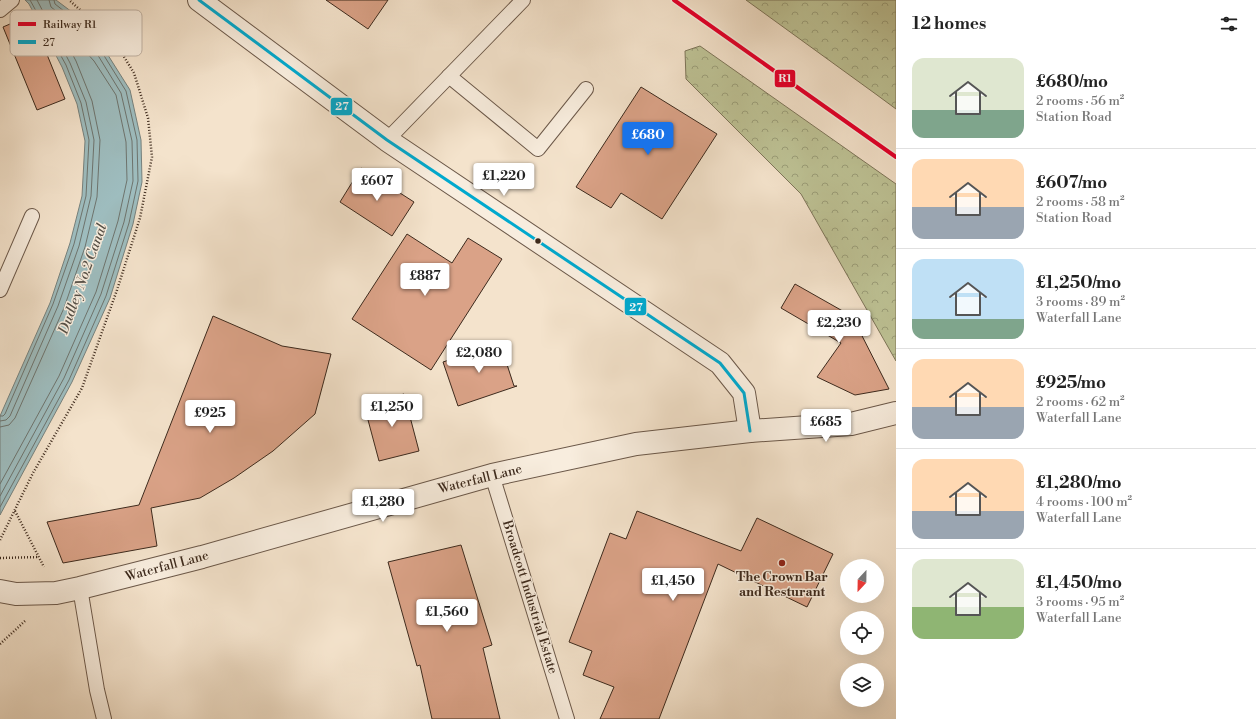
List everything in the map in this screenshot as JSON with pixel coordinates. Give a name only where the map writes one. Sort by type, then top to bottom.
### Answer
[{"type":"street","points":[[200,0],[387,140],[720,363],[744,393],[750,431]]},
{"type":"street","name":"Waterfall Lane","points":[[8,593],[56,593],[80,588],[202,557],[492,475],[636,444],[750,431],[851,424],[896,413]]},
{"type":"lane","points":[[0,10],[12,0]]},
{"type":"lane","points":[[387,140],[523,0]]},
{"type":"lane","points":[[449,76],[538,149],[586,89]]},
{"type":"lane","points":[[0,290],[32,216]]},
{"type":"lane","name":"Broadcott Industrial Estate","points":[[492,475],[567,719]]},
{"type":"lane","points":[[80,588],[97,690],[104,719]]},
{"type":"path","points":[[69,0],[80,10]]},
{"type":"path","points":[[0,540],[33,473],[82,388],[117,290],[140,218],[152,157],[148,118],[134,74],[123,56]]},
{"type":"path","points":[[15,510],[56,593]]},
{"type":"path","points":[[0,558],[39,557]]},
{"type":"green space","points":[[746,0],[896,0],[896,109],[877,95]]},
{"type":"green space","points":[[700,46],[896,184],[896,361],[801,194],[686,79],[685,51]]},
{"type":"water","points":[[25,0],[56,0],[69,10],[32,10]]},
{"type":"water","name":"Dudley No.2 Canal","points":[[56,56],[109,56],[130,90],[141,140],[142,182],[133,224],[110,298],[72,382],[0,515],[0,416],[50,303],[70,243],[82,196],[85,141],[77,104]]},
{"type":"building","points":[[326,0],[388,0],[368,29]]},
{"type":"building","points":[[10,24],[10,44],[3,27]]},
{"type":"building","points":[[15,56],[48,56],[65,99],[37,110]]},
{"type":"building","points":[[641,87],[717,134],[662,219],[621,193],[611,208],[576,187]]},
{"type":"building","points":[[361,168],[414,202],[392,236],[340,202]]},
{"type":"building","points":[[407,234],[452,263],[468,238],[502,259],[431,370],[352,319]]},
{"type":"building","points":[[795,284],[855,318],[855,322],[889,389],[855,395],[817,377],[841,343],[781,308]]},
{"type":"building","points":[[213,316],[282,346],[331,354],[315,414],[273,451],[234,478],[200,498],[151,508],[157,546],[63,563],[47,522],[139,505]]},
{"type":"building","points":[[500,343],[514,386],[517,386],[458,406],[443,362]]},
{"type":"building","points":[[404,394],[419,451],[379,461],[364,405]]},
{"type":"building","points":[[637,511],[741,551],[757,518],[833,554],[807,607],[718,564],[659,719],[600,719],[614,687],[583,675],[592,651],[569,642],[610,533],[626,539]]},
{"type":"building","points":[[461,545],[492,645],[483,648],[500,719],[432,719],[420,665],[417,666],[388,562]]},
{"type":"rail line","name":"R1","points":[[674,0],[896,157]]},
{"type":"transit line","name":"27","points":[[199,0],[387,140],[720,363],[744,393],[750,431]]},
{"type":"place","name":"The Crown Bar and Resturant","points":[[782,563]]}]
